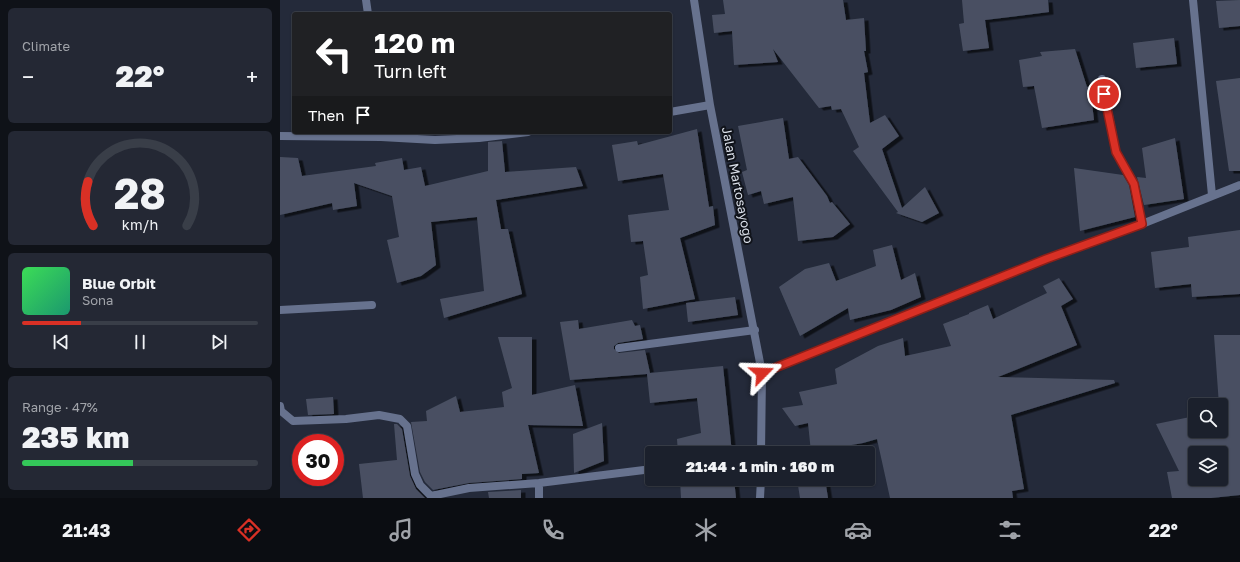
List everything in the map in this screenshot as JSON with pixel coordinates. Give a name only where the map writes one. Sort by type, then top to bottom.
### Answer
[{"type":"street","points":[[366,0],[368,12]]},
{"type":"street","name":"Jalan Martosayogo","points":[[694,0],[710,105],[755,330],[762,373],[762,446]]},
{"type":"street","points":[[1193,0],[1212,195]]},
{"type":"street","points":[[1102,79],[1116,152],[1134,184],[1142,224]]},
{"type":"street","points":[[672,112],[710,105]]},
{"type":"street","points":[[280,136],[380,134],[435,140],[479,138],[512,134]]},
{"type":"street","points":[[762,373],[1046,259],[1142,224],[1240,185]]},
{"type":"street","points":[[280,310],[372,305]]},
{"type":"street","points":[[620,348],[755,330]]},
{"type":"street","points":[[280,406],[281,411],[293,421],[346,419],[379,415],[400,419],[407,426],[416,474],[420,485],[431,496],[469,488],[539,483],[645,470]]},
{"type":"street","points":[[539,483],[539,498]]},
{"type":"street","points":[[760,498],[761,486]]},
{"type":"building","points":[[723,0],[843,0],[846,20],[864,18],[866,51],[864,51],[868,72],[864,73],[870,123],[885,115],[899,136],[882,149],[902,208],[925,187],[939,213],[922,222],[896,213],[898,212],[853,151],[859,147],[841,109],[832,110],[831,106],[819,108],[773,49],[778,62],[734,65],[732,31],[714,33],[712,15],[725,14]]},
{"type":"building","points":[[962,0],[1048,0],[1049,12],[985,20],[989,48],[963,51],[959,24],[964,23]]},
{"type":"building","points":[[1240,0],[1240,26],[1219,28],[1216,1]]},
{"type":"building","points":[[1174,38],[1177,64],[1136,68],[1133,43]]},
{"type":"building","points":[[1075,49],[1087,87],[1090,86],[1094,120],[1042,128],[1034,86],[1023,87],[1019,60],[1042,56],[1040,52]]},
{"type":"building","points":[[1240,78],[1240,171],[1229,171],[1216,81]]},
{"type":"building","points":[[783,118],[789,159],[798,157],[827,196],[830,203],[832,202],[850,224],[833,237],[798,241],[793,197],[764,204],[761,191],[748,195],[742,172],[747,170],[738,126]]},
{"type":"building","points":[[697,129],[709,207],[713,206],[715,225],[680,238],[695,299],[643,309],[640,277],[648,275],[643,241],[631,242],[628,215],[669,210],[663,174],[618,181],[612,145],[637,141],[638,145]]},
{"type":"building","points":[[1175,138],[1184,199],[1144,205],[1137,177],[1146,178],[1142,148]]},
{"type":"building","points":[[502,141],[505,172],[576,167],[583,186],[496,200],[501,229],[508,229],[522,294],[444,318],[440,299],[484,291],[477,217],[431,222],[436,265],[421,276],[397,283],[387,240],[399,237],[392,196],[354,183],[357,206],[333,210],[332,203],[280,215],[280,157],[298,158],[302,176],[376,166],[375,163],[402,158],[404,170],[421,167],[425,186],[488,171],[488,142]]},
{"type":"building","points":[[1074,168],[1123,175],[1129,185],[1135,217],[1080,231]]},
{"type":"building","points":[[1240,230],[1240,294],[1192,297],[1191,284],[1155,288],[1151,252],[1189,247],[1188,237]]},
{"type":"building","points":[[892,245],[901,280],[915,273],[921,297],[891,310],[850,320],[848,308],[800,336],[779,287],[805,269],[829,263],[836,281],[876,266],[873,250]]},
{"type":"building","points":[[1059,278],[1073,299],[1061,306],[1077,345],[998,377],[1114,380],[1115,383],[1011,415],[1024,489],[1012,491],[1013,498],[890,498],[877,439],[846,446],[810,446],[808,423],[795,426],[782,408],[803,405],[799,392],[837,384],[835,369],[878,346],[903,338],[905,356],[951,346],[943,324],[988,305],[993,319],[1047,293],[1043,286]]},
{"type":"building","points":[[735,297],[738,315],[688,322],[686,303]]},
{"type":"building","points":[[578,320],[579,329],[632,320],[635,326],[640,325],[643,339],[618,343],[614,346],[614,349],[619,353],[645,350],[650,373],[723,366],[731,446],[678,446],[677,439],[701,433],[697,398],[650,403],[647,374],[570,380],[560,322]]},
{"type":"building","points":[[1214,335],[1240,335],[1240,495],[1211,498],[1172,498],[1167,472],[1179,471],[1156,424],[1188,417],[1188,438],[1228,438],[1228,398],[1218,398]]},
{"type":"building","points":[[498,337],[532,337],[532,395],[575,385],[583,426],[528,425],[539,473],[522,474],[522,479],[469,483],[433,490],[425,482],[420,472],[411,422],[427,421],[426,411],[456,396],[460,412],[504,407],[502,392],[512,388]]},
{"type":"building","points":[[333,397],[334,414],[308,415],[306,399]]},
{"type":"building","points":[[602,423],[604,461],[574,473],[573,434]]},
{"type":"building","points":[[394,424],[397,424],[402,429],[410,476],[416,489],[425,498],[363,498],[359,464],[397,460]]},
{"type":"building","points":[[680,486],[735,486],[736,498],[681,498]]},
{"type":"building","points":[[798,486],[826,486],[828,498],[800,498]]},
{"type":"building","points":[[521,490],[521,498],[489,498],[488,492]]},
{"type":"route","points":[[762,373],[1046,259],[1142,224],[1134,184],[1116,152],[1104,94]]}]
